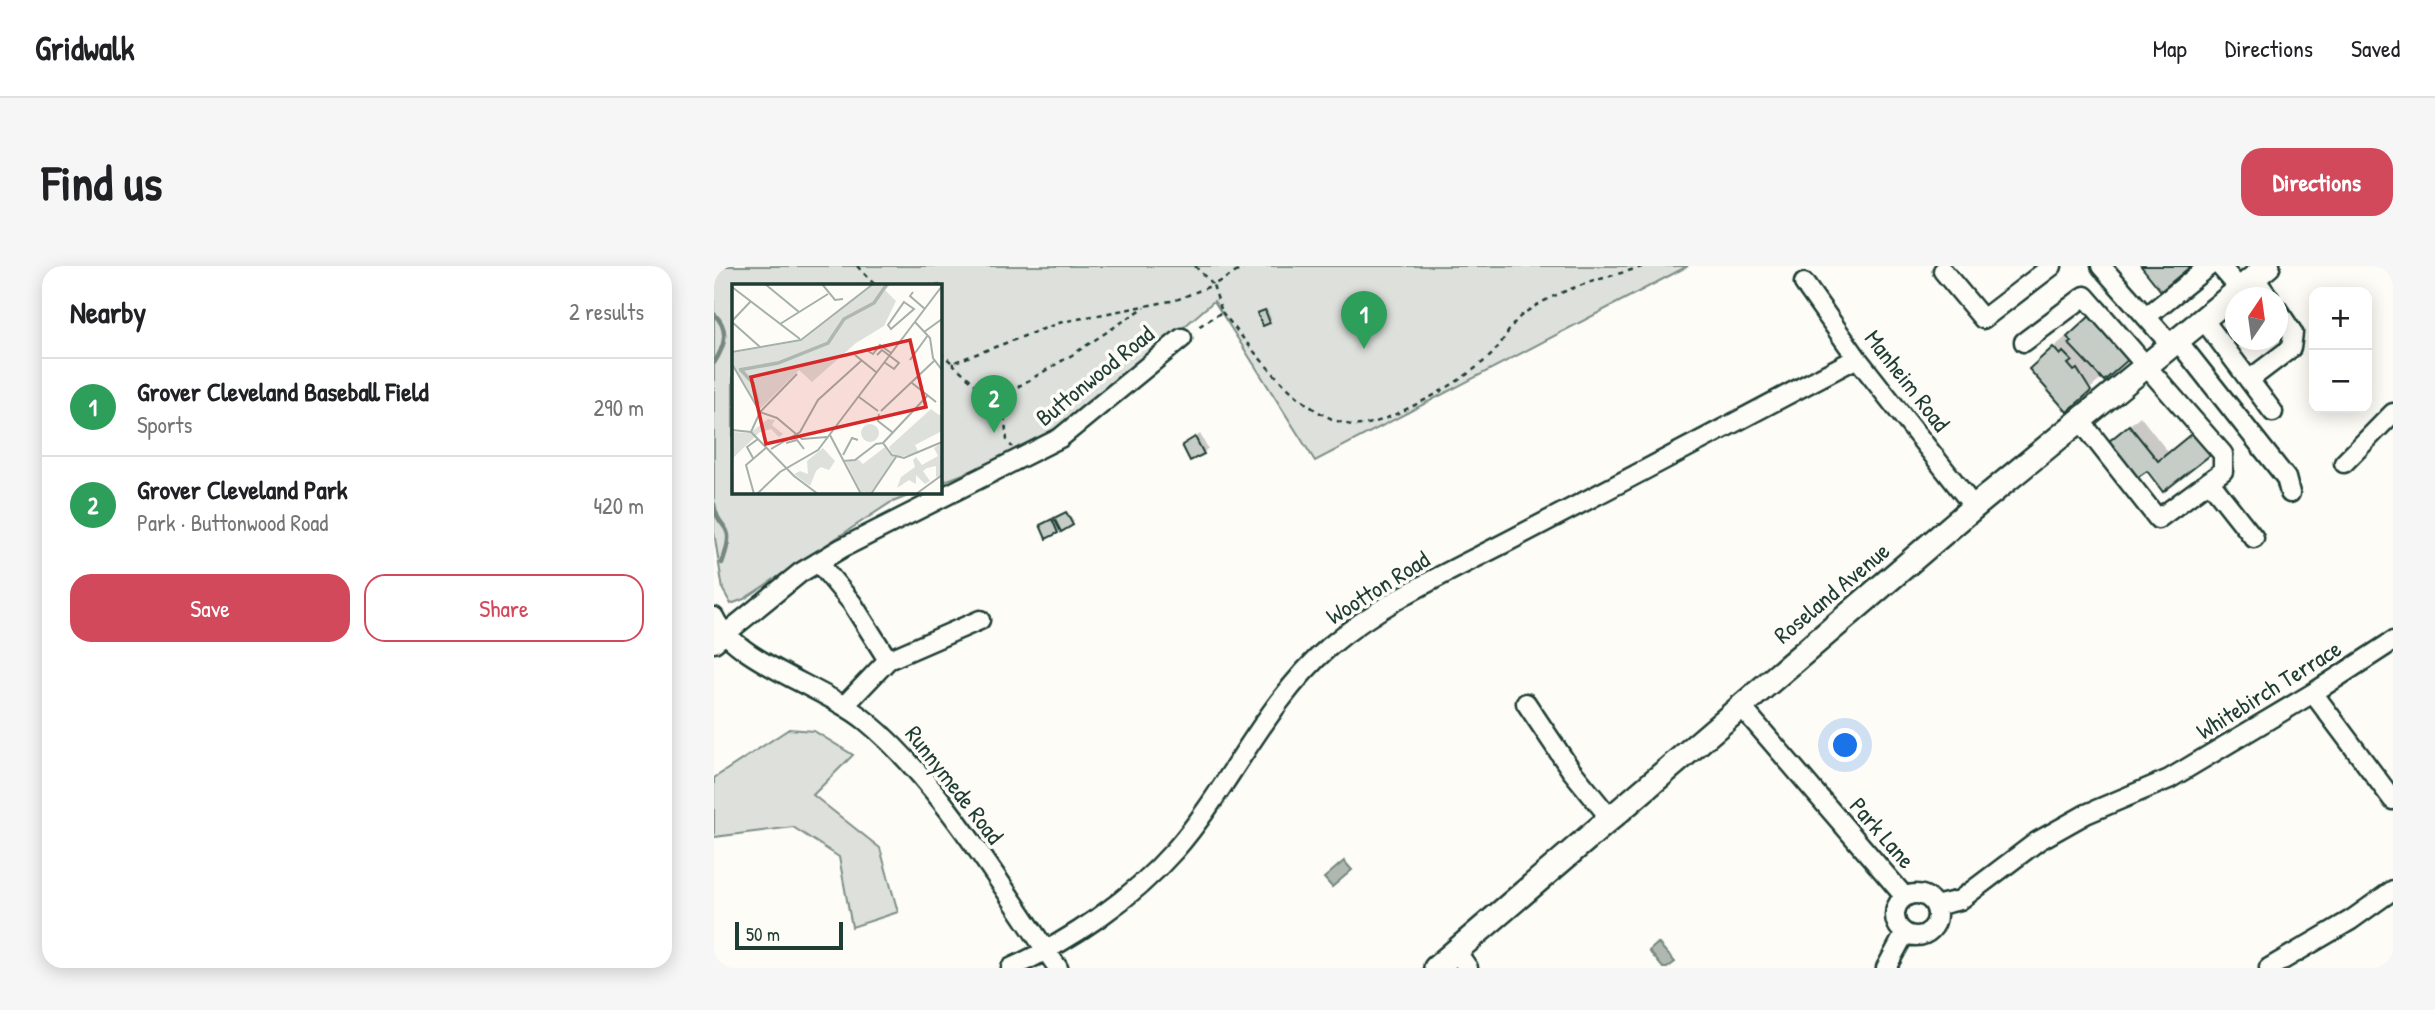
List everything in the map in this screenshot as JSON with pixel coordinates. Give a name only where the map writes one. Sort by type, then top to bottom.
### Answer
[{"type":"main road","name":"Roseland Avenue","points":[[1436,968],[1462,959],[1610,818],[1740,705],[1974,507],[2254,277]]},
{"type":"street","points":[[1943,271],[1983,319],[2052,266]]},
{"type":"street","points":[[2102,266],[2146,317],[2174,343],[2286,478],[2290,493]]},
{"type":"street","points":[[2146,317],[2209,266]]},
{"type":"street","points":[[2220,266],[2254,277]]},
{"type":"street","name":"Manheim Road","points":[[1804,283],[1857,358],[1974,507]]},
{"type":"street","points":[[2024,342],[2085,296],[2222,454],[2223,471],[2158,519],[2080,420]]},
{"type":"street","points":[[2203,319],[2273,412]]},
{"type":"street","points":[[2249,380],[2291,348],[2293,333],[2288,326]]},
{"type":"street","name":"Buttonwood Road","points":[[719,638],[818,562],[896,519],[1060,438],[1092,415],[1182,338]]},
{"type":"street","name":"Wootton Road","points":[[1012,968],[1140,886],[1176,849],[1283,698],[1329,647],[1378,613],[1446,575],[1857,358]]},
{"type":"street","points":[[2344,463],[2393,413]]},
{"type":"street","points":[[2209,481],[2254,538]]},
{"type":"street","points":[[818,562],[852,603],[887,660]]},
{"type":"street","name":"Runnymede Road","points":[[714,617],[719,638],[845,705],[884,736],[930,789],[1058,968]]},
{"type":"street","points":[[845,705],[887,660],[980,620]]},
{"type":"street","name":"Whitebirch Terrace","points":[[1935,906],[1961,900],[2038,841],[2086,814],[2169,779],[2313,693],[2393,641]]},
{"type":"street","points":[[2313,693],[2393,800]]},
{"type":"street","points":[[1526,703],[1571,770],[1610,818]]},
{"type":"street","name":"Park Lane","points":[[1740,705],[1905,897]]},
{"type":"street","points":[[2270,968],[2351,920],[2393,890]]},
{"type":"street","points":[[1922,895],[1935,906],[1937,915],[1930,931],[1914,936],[1899,928],[1895,911],[1905,897],[1922,895]]},
{"type":"street","points":[[1886,968],[1905,933]]},
{"type":"path","points":[[857,266],[874,284]]},
{"type":"path","points":[[1195,266],[1213,285],[1222,312],[1262,360],[1311,407],[1331,419],[1355,425],[1388,418],[1441,393],[1491,355],[1524,312],[1581,284],[1645,266]]},
{"type":"path","points":[[952,363],[1062,322],[1176,300],[1213,285],[1247,266]]},
{"type":"path","points":[[942,354],[986,394],[1002,396],[1072,355],[1146,306]]},
{"type":"path","points":[[1182,338],[1222,312]]},
{"type":"path","points":[[1002,396],[1007,440],[1020,460]]},
{"type":"shaded area","points":[[714,266],[1688,266],[1315,461],[1214,301],[1090,408],[1007,457],[942,482],[942,284],[732,284],[732,494],[913,494],[890,503],[744,599],[731,604],[723,590],[714,532]]},
{"type":"shaded area","points":[[789,729],[814,731],[853,755],[813,795],[880,848],[898,912],[852,927],[839,857],[793,827],[714,837],[714,778]]},
{"type":"shaded area","points":[[1344,861],[1352,870],[1332,887],[1324,878]]},
{"type":"shaded area","points":[[1658,943],[1675,962],[1667,968],[1663,968],[1649,951]]},
{"type":"building","points":[[2141,266],[2191,266],[2161,291]]},
{"type":"building","points":[[1265,310],[1270,323],[1263,326],[1257,313]]},
{"type":"building","points":[[2091,315],[2129,359],[2104,381],[2069,344],[2072,342],[2067,337]]},
{"type":"building","points":[[2053,347],[2060,355],[2063,352],[2072,361],[2068,364],[2074,371],[2077,369],[2091,391],[2067,412],[2029,369]]},
{"type":"building","points":[[2129,425],[2158,461],[2196,430],[2214,452],[2163,492],[2147,471],[2137,478],[2108,442]]},
{"type":"building","points":[[1195,437],[1204,454],[1190,461],[1182,445]]},
{"type":"building","points":[[1066,512],[1073,525],[1061,532],[1054,518]]},
{"type":"building","points":[[1052,519],[1058,533],[1046,539],[1040,525]]},
{"type":"waterway","points":[[714,314],[724,332],[721,350],[714,363]]},
{"type":"waterway","points":[[714,504],[719,520],[728,533],[722,563]]},
{"type":"place","name":"Grover Cleveland Baseball Field","points":[[1364,349]]},
{"type":"place","name":"Grover Cleveland Park","points":[[994,433]]}]
